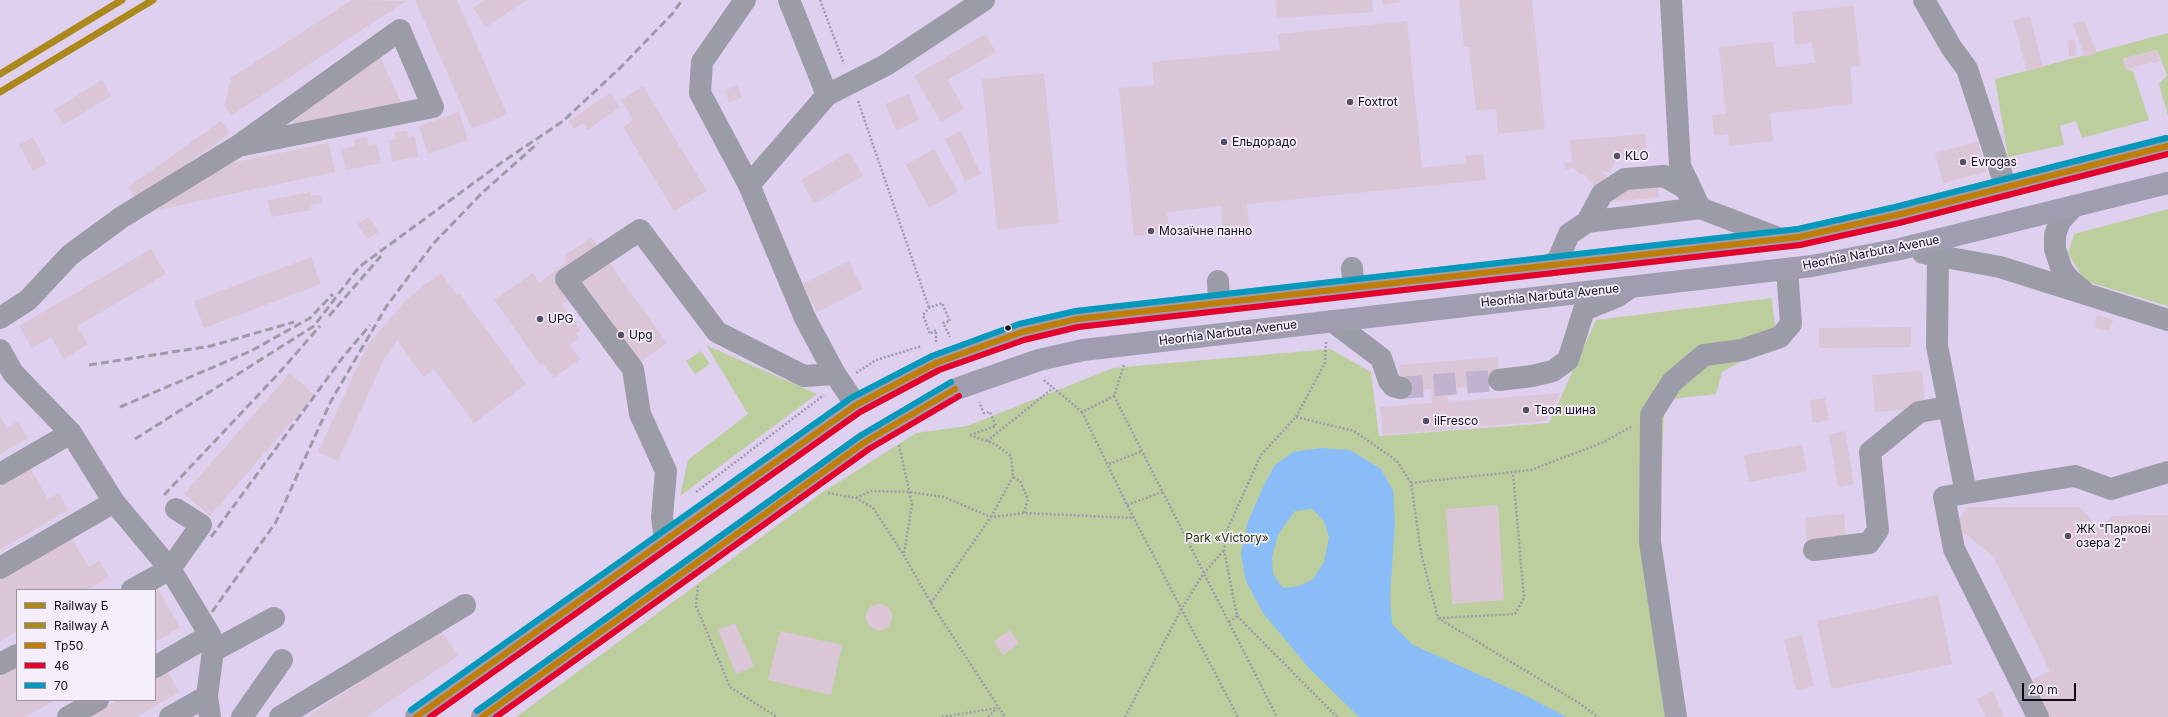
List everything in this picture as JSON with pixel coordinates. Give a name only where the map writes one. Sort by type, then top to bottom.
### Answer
[{"type":"main road","points":[[416,717],[856,405],[936,363],[1022,332],[1077,319],[1219,303],[1353,278],[1549,266],[1799,237],[1897,215],[2168,146]]},
{"type":"main road","name":"Heorhia Narbuta Avenue","points":[[482,717],[866,442],[956,389],[1039,360],[1083,350],[1787,269],[1900,249],[2168,182]]},
{"type":"street","points":[[745,0],[702,62],[700,93],[749,185],[805,318],[835,374],[856,405]]},
{"type":"street","points":[[789,0],[827,95]]},
{"type":"street","points":[[749,185],[827,95],[886,65],[984,0]]},
{"type":"street","points":[[1671,0],[1680,166],[1700,208]]},
{"type":"street","points":[[1924,0],[1951,47],[1967,68],[2006,188]]},
{"type":"street","points":[[0,318],[28,300],[70,255],[122,217],[238,146],[400,30],[433,107],[238,146]]},
{"type":"street","points":[[1587,222],[1602,194],[1626,179],[1664,176],[1683,187],[1700,208]]},
{"type":"street","points":[[2074,206],[2060,221],[2055,235],[2055,249],[2062,270],[2070,280],[2086,293]]},
{"type":"street","points":[[1549,266],[1558,260],[1569,234],[1587,222],[1700,208],[1781,239]]},
{"type":"street","points":[[665,540],[662,516],[666,471],[640,414],[633,369],[566,280],[640,230],[717,332],[804,376],[835,374]]},
{"type":"street","points":[[1900,249],[2000,267],[2168,320]]},
{"type":"street","points":[[1938,256],[1937,346],[1966,493]]},
{"type":"street","points":[[1676,717],[1650,542],[1651,415],[1672,382],[1704,355],[1742,350],[1780,337],[1791,324],[1787,269]]},
{"type":"street","points":[[1218,281],[1219,303]]},
{"type":"street","points":[[1499,380],[1532,376],[1553,371],[1568,360],[1584,310],[1618,296],[1631,287]]},
{"type":"street","points":[[1332,321],[1381,358],[1389,381],[1393,386],[1401,388]]},
{"type":"street","points":[[0,350],[7,377],[71,433],[114,502],[170,569],[211,643],[208,707],[170,717]]},
{"type":"street","points":[[1814,550],[1869,542],[1878,530],[1870,452],[1920,412],[1948,407]]},
{"type":"street","points":[[0,474],[71,433]]},
{"type":"street","points":[[2038,717],[1954,549],[1944,497],[2075,476],[2111,489],[2168,472]]},
{"type":"street","points":[[0,568],[114,502]]},
{"type":"street","points":[[134,589],[170,569],[201,524],[176,509]]},
{"type":"street","points":[[280,717],[465,605]]},
{"type":"street","points":[[156,667],[274,618]]},
{"type":"street","points":[[0,664],[16,656]]},
{"type":"street","points":[[242,717],[282,660]]},
{"type":"street","points":[[68,717],[96,701]]},
{"type":"path","points":[[875,146],[893,206],[929,308]]},
{"type":"path","points":[[936,330],[930,334],[922,315],[929,308],[942,303],[950,321],[943,323]]},
{"type":"path","points":[[1326,346],[1325,363],[1296,417],[1261,455],[1228,528],[1224,550],[1237,616],[1337,717]]},
{"type":"path","points":[[1082,412],[1114,396],[1125,364]]},
{"type":"path","points":[[1043,378],[1082,412],[1127,505],[1238,717]]},
{"type":"path","points":[[987,441],[1053,388]]},
{"type":"path","points":[[1114,396],[1278,717]]},
{"type":"path","points":[[931,603],[991,517],[1013,476],[1011,456],[995,444],[970,435],[996,426],[990,412],[984,412]]},
{"type":"path","points":[[1411,483],[1531,470],[1604,442],[1651,415]]},
{"type":"path","points":[[1296,417],[1354,431],[1397,461],[1411,483],[1421,553],[1438,618],[1572,699],[1598,717]]},
{"type":"path","points":[[899,444],[912,504],[904,554]]},
{"type":"path","points":[[1108,464],[1142,451]]},
{"type":"path","points":[[1438,618],[1515,614],[1524,598],[1513,473]]},
{"type":"path","points":[[1013,476],[1020,481],[1028,499],[1024,513]]},
{"type":"path","points":[[856,498],[871,491],[910,492],[944,497],[991,517],[1024,513],[1134,518]]},
{"type":"path","points":[[823,492],[856,498],[873,508],[904,554],[931,603],[1005,717]]},
{"type":"path","points":[[1127,505],[1162,492]]},
{"type":"path","points":[[1125,717],[1182,608],[1204,573],[1224,550]]},
{"type":"path","points":[[698,584],[696,606],[730,687],[777,717]]},
{"type":"path","points":[[1229,622],[1237,616]]},
{"type":"path","points":[[942,717],[998,708]]},
{"type":"path","points":[[988,717],[998,708]]},
{"type":"green space","points":[[2168,33],[2168,116],[2159,84],[2167,75],[2157,50],[2123,59],[2126,69],[2133,71],[2149,120],[2082,138],[2076,121],[2060,126],[2064,145],[2008,157],[1995,79]]},
{"type":"green space","points":[[2168,209],[2168,306],[2085,281],[2068,253],[2074,234]]},
{"type":"green space","name":"Park «Victory»","points":[[1772,298],[1777,348],[1751,356],[1722,372],[1716,394],[1671,399],[1664,411],[1659,543],[1685,717],[516,717],[823,492],[916,433],[967,426],[1113,368],[1330,349],[1371,372],[1379,436],[1549,423],[1596,320]]},
{"type":"green space","points":[[706,345],[817,394],[680,496],[688,460],[748,414]]},
{"type":"green space","points":[[701,351],[710,364],[695,374],[686,361]]},
{"type":"water","points":[[1321,448],[1350,450],[1381,469],[1393,490],[1395,523],[1390,595],[1392,624],[1413,645],[1520,693],[1567,717],[1359,717],[1308,667],[1263,613],[1246,581],[1241,554],[1248,522],[1263,487],[1275,465],[1293,452]],"holes":[[[1312,509],[1324,521],[1329,537],[1324,562],[1313,579],[1299,586],[1283,588],[1273,574],[1272,558],[1278,535],[1295,511]]]},
{"type":"building","points":[[352,0],[406,1],[232,115],[224,106],[231,78]]},
{"type":"building","points":[[415,0],[457,0],[507,114],[472,129]]},
{"type":"building","points":[[485,0],[527,0],[486,27],[473,8]]},
{"type":"building","points":[[1276,0],[1372,0],[1373,12],[1277,18]]},
{"type":"building","points":[[1383,0],[1400,0],[1401,2],[1383,5]]},
{"type":"building","points":[[1459,0],[1532,0],[1545,129],[1498,134],[1496,109],[1476,111],[1469,47],[1464,47]]},
{"type":"building","points":[[1854,6],[1860,66],[1850,67],[1853,104],[1770,113],[1773,141],[1729,146],[1728,134],[1714,136],[1712,115],[1726,114],[1719,47],[1773,42],[1776,67],[1815,63],[1812,43],[1795,45],[1792,12]]},
{"type":"building","points":[[2030,16],[2043,67],[2027,71],[2013,20]]},
{"type":"building","points":[[2084,20],[2097,53],[2085,57],[2073,24]]},
{"type":"building","points":[[1407,21],[1422,168],[1466,163],[1465,156],[1483,154],[1486,180],[1247,204],[1249,228],[1223,230],[1221,206],[1167,212],[1169,232],[1134,236],[1119,88],[1154,85],[1152,62],[1280,50],[1278,34]]},
{"type":"building","points":[[985,34],[996,52],[948,80],[964,109],[941,122],[914,76]]},
{"type":"building","points":[[2068,40],[2075,40],[2076,56],[2069,56]]},
{"type":"building","points":[[2157,50],[2160,61],[2126,69],[2123,58]]},
{"type":"building","points":[[379,55],[402,104],[295,126],[291,116]]},
{"type":"building","points":[[1044,73],[1059,223],[997,229],[982,79]]},
{"type":"building","points":[[102,80],[111,96],[63,125],[54,110]]},
{"type":"building","points":[[643,86],[707,191],[674,211],[623,127],[633,120],[621,100]]},
{"type":"building","points":[[738,86],[742,98],[729,102],[725,90]]},
{"type":"building","points":[[610,93],[620,107],[588,130],[583,123],[574,129],[569,121]]},
{"type":"building","points":[[909,94],[919,120],[896,130],[885,104]]},
{"type":"building","points":[[459,112],[468,140],[428,154],[419,126]]},
{"type":"building","points":[[221,121],[230,133],[137,200],[128,187]]},
{"type":"building","points":[[407,131],[408,137],[415,136],[418,157],[392,161],[389,140],[396,139],[395,132]]},
{"type":"building","points":[[961,131],[981,174],[965,181],[945,139]]},
{"type":"building","points":[[1645,134],[1647,157],[1615,159],[1614,165],[1610,172],[1602,172],[1613,184],[1657,179],[1659,197],[1615,202],[1602,194],[1584,174],[1580,174],[1574,168],[1565,169],[1565,163],[1572,163],[1570,140]]},
{"type":"building","points":[[33,137],[47,164],[33,171],[19,145]]},
{"type":"building","points":[[367,137],[369,146],[377,144],[381,163],[346,170],[341,149],[355,146],[354,140]]},
{"type":"building","points":[[1978,142],[1986,172],[1943,183],[1935,153]]},
{"type":"building","points":[[329,143],[335,172],[152,211],[230,163]]},
{"type":"building","points":[[934,149],[958,192],[929,208],[906,165]]},
{"type":"building","points":[[849,152],[863,176],[814,204],[801,180]]},
{"type":"building","points":[[311,192],[311,196],[320,195],[322,203],[311,205],[312,210],[271,217],[268,200]]},
{"type":"building","points":[[369,217],[379,232],[367,239],[357,224]]},
{"type":"building","points":[[591,237],[667,343],[640,362],[587,287],[562,305],[580,330],[576,333],[579,338],[570,345],[580,359],[554,378],[543,364],[541,366],[494,300],[533,273],[539,283],[568,261],[565,256]]},
{"type":"building","points":[[151,249],[166,274],[77,326],[88,344],[64,359],[51,337],[32,348],[19,326]]},
{"type":"building","points":[[311,257],[321,284],[204,328],[194,301]]},
{"type":"building","points":[[849,261],[863,289],[817,312],[803,284]]},
{"type":"building","points":[[441,273],[457,295],[460,294],[526,384],[474,423],[434,369],[424,377],[397,340],[385,357],[338,461],[318,452],[367,346],[408,298]]},
{"type":"building","points":[[2097,315],[2113,320],[2110,331],[2094,327]]},
{"type":"building","points":[[1911,327],[1911,347],[1819,348],[1819,328]]},
{"type":"building","points":[[1497,357],[1499,384],[1447,389],[1448,402],[1560,393],[1546,421],[1383,435],[1380,407],[1432,403],[1431,389],[1401,392],[1399,365]]},
{"type":"building","points":[[1922,371],[1925,408],[1875,412],[1872,375]]},
{"type":"building","points":[[290,373],[315,395],[210,516],[184,494]]},
{"type":"building","points":[[1825,398],[1829,420],[1813,423],[1810,400]]},
{"type":"building","points":[[0,416],[7,428],[18,421],[28,438],[0,454]]},
{"type":"building","points":[[1845,431],[1854,484],[1838,487],[1829,434]]},
{"type":"building","points":[[1802,445],[1807,471],[1749,482],[1744,455]]},
{"type":"building","points":[[30,468],[48,499],[59,493],[68,510],[0,550],[0,486]]},
{"type":"building","points":[[1498,505],[1504,600],[1452,604],[1446,509]]},
{"type":"building","points":[[1968,507],[2080,507],[2098,528],[2113,516],[2168,515],[2168,717],[2049,717],[2033,679],[2050,671],[1993,556],[1954,525]]},
{"type":"building","points":[[1844,514],[1846,536],[1807,540],[1805,518]]},
{"type":"building","points":[[70,536],[89,567],[99,560],[109,577],[89,589],[16,589],[16,632],[0,641],[0,577]]},
{"type":"building","points":[[156,586],[180,627],[156,641],[156,589],[151,589]]},
{"type":"building","points":[[1938,595],[1952,664],[1831,689],[1817,621]]},
{"type":"building","points":[[879,604],[888,608],[892,617],[888,626],[879,630],[870,626],[866,617],[870,608]]},
{"type":"building","points":[[735,623],[754,666],[736,674],[718,630]]},
{"type":"building","points":[[440,629],[458,656],[366,717],[307,717]]},
{"type":"building","points":[[1010,630],[1019,644],[1003,655],[994,641]]},
{"type":"building","points":[[780,631],[842,645],[831,695],[768,680]]},
{"type":"building","points":[[1802,635],[1814,686],[1796,690],[1784,639]]},
{"type":"building","points":[[16,668],[16,701],[53,701],[26,717],[0,717],[0,677]]},
{"type":"building","points":[[168,672],[179,692],[137,717],[89,717],[116,701],[156,701],[156,678]]},
{"type":"building","points":[[1993,691],[2004,717],[1986,717],[1977,699]]},
{"type":"tunnel","points":[[1401,388],[1499,380]]},
{"type":"railway","points":[[135,439],[314,326],[359,267],[501,163],[563,121],[620,68],[673,13],[682,0]]},
{"type":"railway","points":[[212,612],[276,522],[331,401],[386,307],[433,244],[483,192],[538,143]]},
{"type":"railway","points":[[329,316],[381,256]]},
{"type":"railway","points":[[120,407],[251,351],[310,318],[333,294]]},
{"type":"railway","points":[[89,365],[211,346],[294,322]]},
{"type":"railway","points":[[211,537],[343,357],[370,325]]},
{"type":"railway","points":[[164,495],[279,373],[320,326]]},
{"type":"rail line","name":"A","points":[[0,74],[122,0]]},
{"type":"rail line","name":"Б","points":[[0,92],[153,0]]},
{"type":"transit line","name":"70","points":[[411,710],[851,398],[932,356],[1019,324],[1076,311],[1798,229],[1895,207],[2166,138]]},
{"type":"transit line","name":"Тр50","points":[[416,717],[856,405],[936,363],[1022,332],[1077,319],[1799,237],[1897,215],[2168,146]]},
{"type":"transit line","name":"46","points":[[430,717],[860,412],[939,370],[1024,340],[1078,327],[1800,245],[1899,223],[2168,154]]},
{"type":"transit line","name":"70","points":[[477,711],[860,436],[951,382]]},
{"type":"transit line","name":"Тр50","points":[[482,717],[865,442],[955,389]]},
{"type":"transit line","name":"46","points":[[496,717],[869,449],[959,396]]},
{"type":"place","name":"Foxtrot","points":[[1350,102]]},
{"type":"place","name":"Ельдорадо","points":[[1224,142]]},
{"type":"place","name":"KLO","points":[[1617,156]]},
{"type":"place","name":"Evrogas","points":[[1963,162]]},
{"type":"place","name":"Мозаїчне панно","points":[[1151,231]]},
{"type":"place","name":"UPG","points":[[540,319]]},
{"type":"place","name":"Upg","points":[[621,335]]},
{"type":"place","name":"Твоя шина","points":[[1526,410]]},
{"type":"place","name":"ilFresco","points":[[1426,421]]},
{"type":"place","name":"ЖК \"Паркові озера 2\"","points":[[2068,536]]}]
